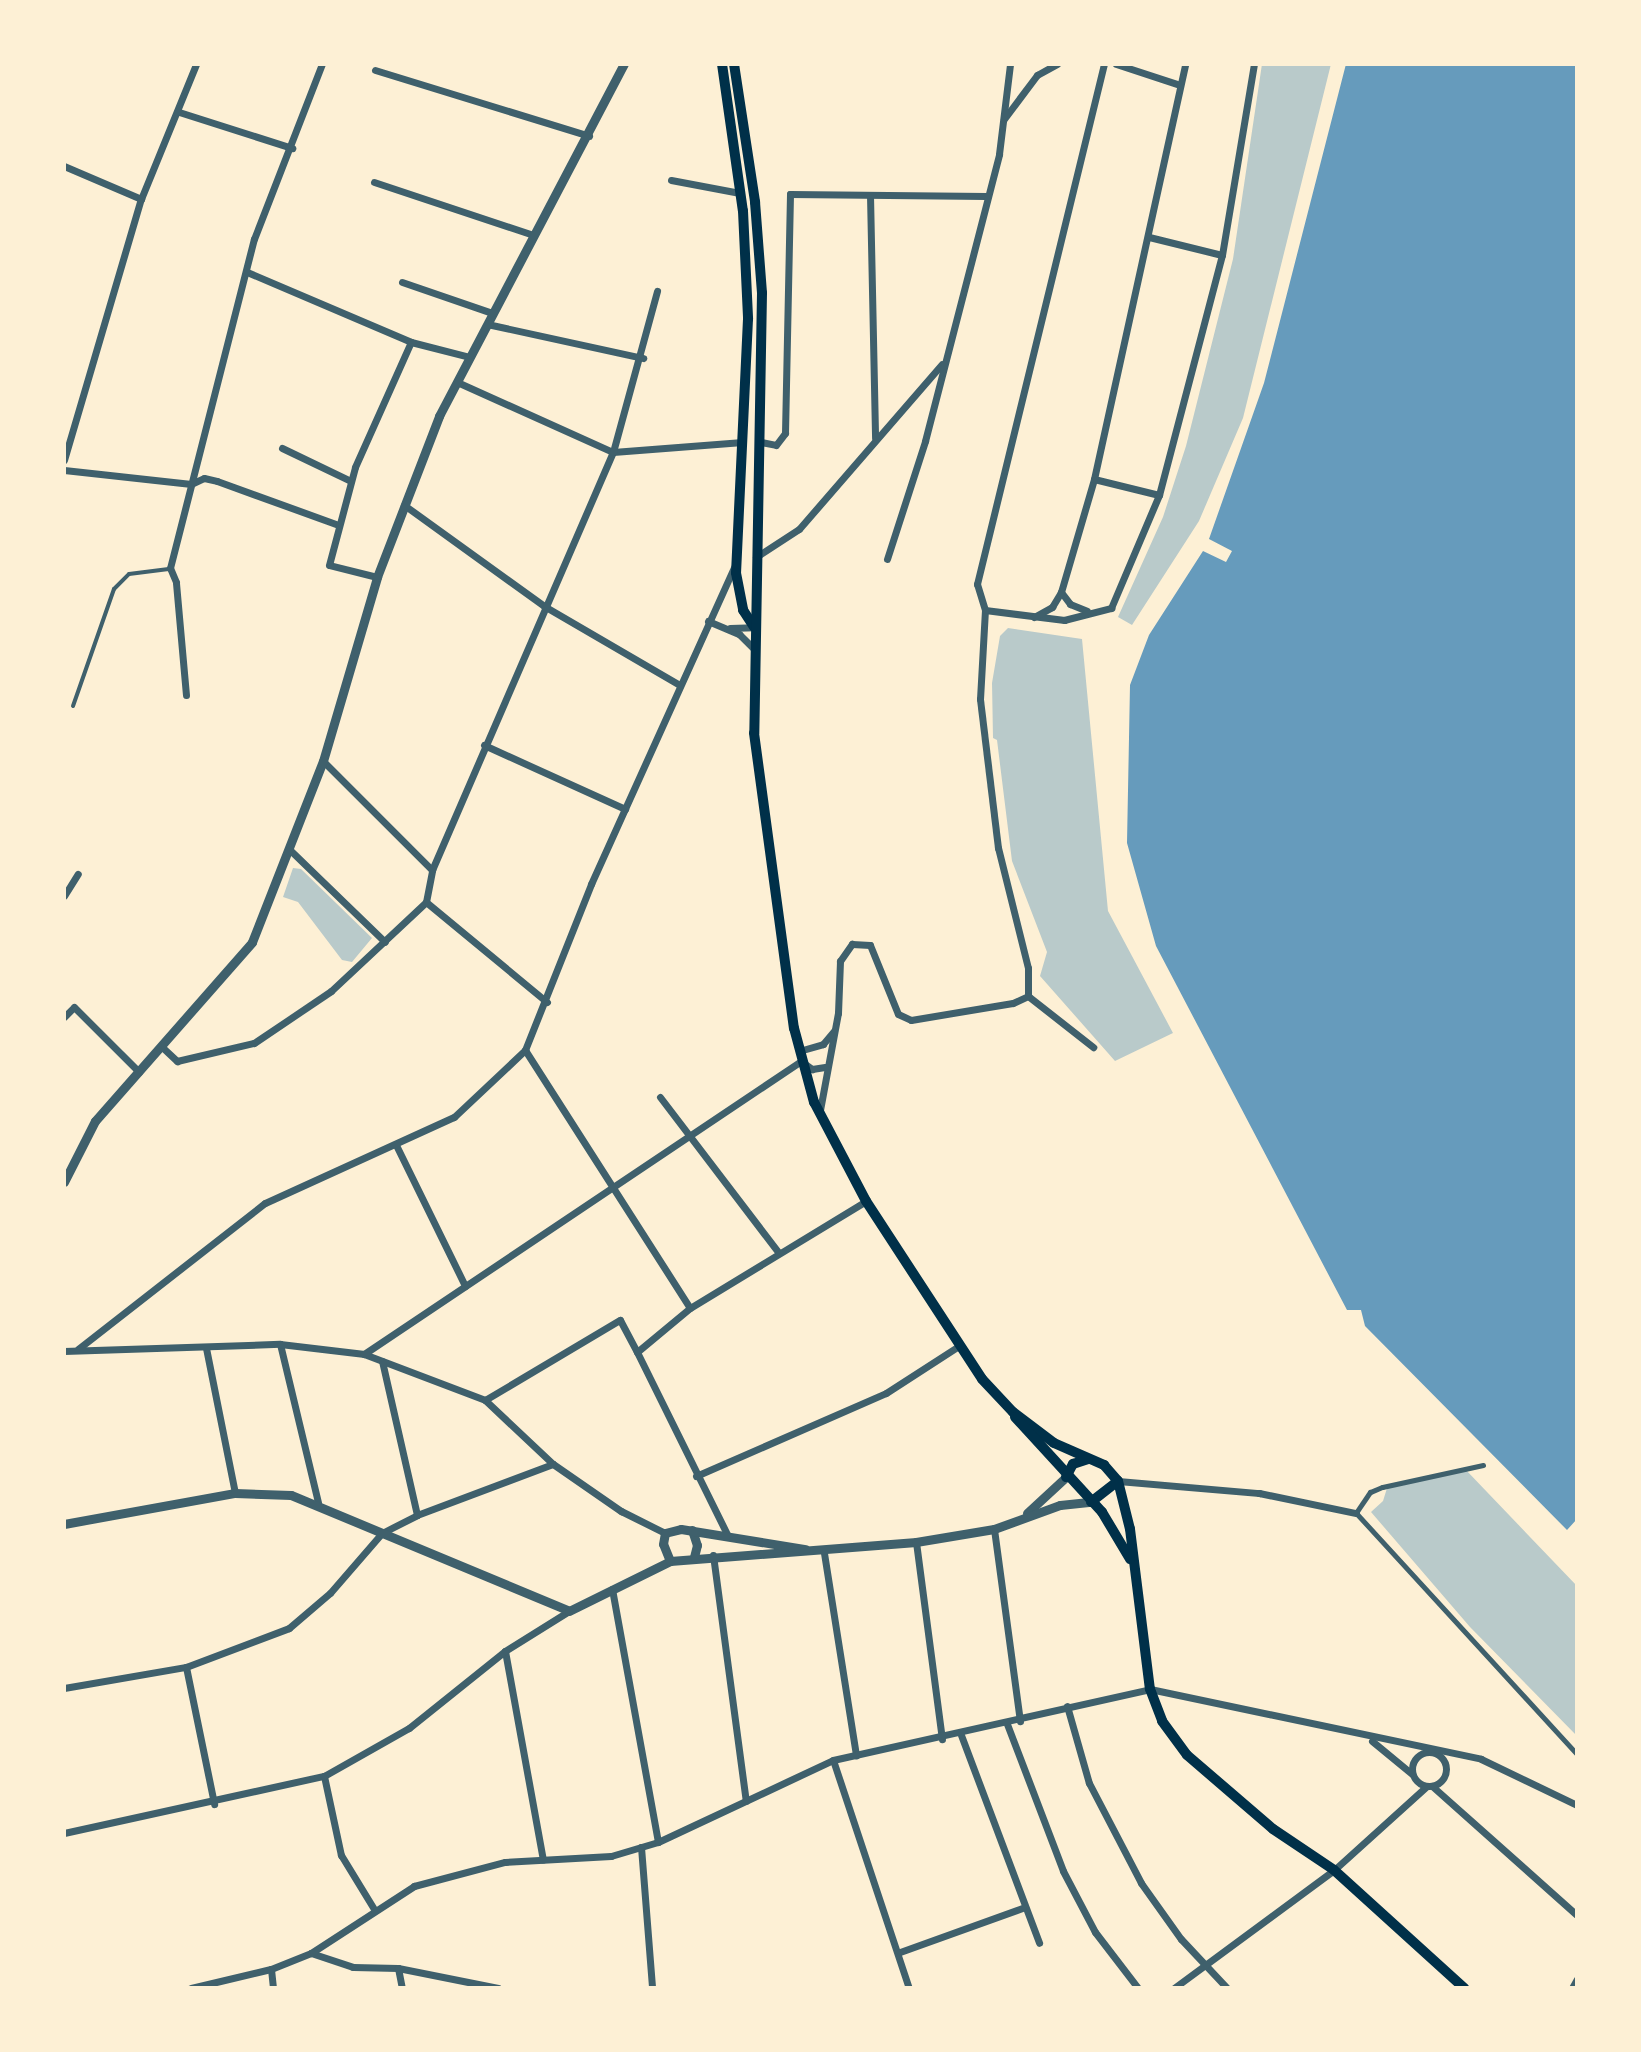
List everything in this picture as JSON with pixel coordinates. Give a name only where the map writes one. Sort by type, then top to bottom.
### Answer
[{"type":"main road","points":[[722,64],[740,193],[748,319],[745,442],[736,561],[739,595],[754,627]]},
{"type":"main road","points":[[734,64],[755,202],[762,293],[761,442],[754,627],[756,747],[800,1056],[820,1113],[866,1201],[957,1347],[1066,1477],[1116,1528],[1133,1564]]},
{"type":"main road","points":[[736,561],[756,557]]},
{"type":"main road","points":[[1013,1412],[1054,1443],[1090,1458],[1118,1481],[1150,1689],[1162,1721],[1187,1755],[1273,1829],[1334,1870],[1464,1988]]},
{"type":"main road","points":[[1066,1477],[1073,1464],[1090,1458]]},
{"type":"main road","points":[[1091,1502],[1118,1481]]},
{"type":"street","points":[[64,460],[141,199],[196,64]]},
{"type":"street","points":[[186,695],[176,582],[170,568],[254,239],[292,148],[322,64]]},
{"type":"street","points":[[64,1182],[95,1121],[252,942],[323,761],[377,577],[404,505],[457,382],[533,235],[589,136],[624,64]]},
{"type":"street","points":[[887,559],[945,361],[999,154],[1010,64]]},
{"type":"street","points":[[1003,121],[1027,87],[1057,64]]},
{"type":"street","points":[[1028,996],[1028,968],[1003,885],[980,699],[985,610],[977,584],[1104,64]]},
{"type":"street","points":[[1116,64],[1180,85]]},
{"type":"street","points":[[1032,618],[1052,607],[1061,592],[1094,479],[1185,64]]},
{"type":"street","points":[[985,610],[1064,620],[1111,608],[1159,495],[1222,255],[1254,64]]},
{"type":"street","points":[[375,70],[589,136]]},
{"type":"street","points":[[179,112],[292,148]]},
{"type":"street","points":[[64,166],[141,199]]},
{"type":"street","points":[[671,180],[740,193]]},
{"type":"street","points":[[374,182],[533,235]]},
{"type":"street","points":[[761,442],[776,445],[785,433],[790,194],[986,196]]},
{"type":"street","points":[[870,195],[875,438]]},
{"type":"street","points":[[1149,237],[1222,255]]},
{"type":"street","points":[[247,272],[411,342],[470,357]]},
{"type":"street","points":[[402,282],[492,313]]},
{"type":"street","points":[[162,1047],[177,1061],[254,1043],[331,991],[426,902],[432,870],[613,452],[643,358],[657,291]]},
{"type":"street","points":[[487,324],[643,358]]},
{"type":"street","points":[[377,577],[329,565],[336,524],[351,481],[411,342]]},
{"type":"street","points":[[756,557],[799,529],[945,361]]},
{"type":"street","points":[[457,382],[613,452],[745,442]]},
{"type":"street","points":[[282,448],[351,481]]},
{"type":"street","points":[[64,470],[191,484],[204,478],[336,524]]},
{"type":"street","points":[[1094,479],[1159,495]]},
{"type":"street","points":[[404,505],[544,606],[678,684]]},
{"type":"street","points":[[78,1349],[265,1203],[397,1147],[454,1117],[525,1050],[678,684],[736,561]]},
{"type":"street","points":[[1061,592],[1070,604],[1090,612]]},
{"type":"street","points":[[708,621],[728,628],[754,649]]},
{"type":"street","points":[[728,628],[754,627]]},
{"type":"street","points":[[484,745],[625,809]]},
{"type":"street","points":[[323,761],[432,870]]},
{"type":"street","points":[[290,850],[385,942]]},
{"type":"street","points":[[64,896],[78,874]]},
{"type":"street","points":[[426,902],[547,1002]]},
{"type":"street","points":[[820,1113],[825,1067],[835,1029],[840,961],[845,950],[862,941],[878,956],[898,1014],[911,1020],[1013,1003],[1028,996]]},
{"type":"street","points":[[1028,996],[1093,1047]]},
{"type":"street","points":[[64,1017],[74,1007],[139,1072]]},
{"type":"street","points":[[364,1354],[800,1056],[823,1044],[835,1029]]},
{"type":"street","points":[[525,1050],[690,1308]]},
{"type":"street","points":[[800,1056],[812,1069],[825,1067]]},
{"type":"street","points":[[660,1097],[779,1253]]},
{"type":"street","points":[[397,1147],[465,1286]]},
{"type":"street","points":[[637,1352],[690,1308],[866,1201]]},
{"type":"street","points":[[485,1400],[620,1320],[727,1534],[726,1554]]},
{"type":"street","points":[[64,1351],[280,1344],[364,1354],[485,1400],[553,1464],[621,1511],[665,1533],[692,1530],[727,1534],[824,1553]]},
{"type":"street","points":[[280,1344],[318,1502]]},
{"type":"street","points":[[696,1476],[886,1393],[957,1347]]},
{"type":"street","points":[[206,1348],[235,1493]]},
{"type":"street","points":[[382,1361],[417,1515]]},
{"type":"street","points":[[64,1688],[186,1667],[289,1628],[330,1593],[382,1533],[417,1515],[553,1464]]},
{"type":"street","points":[[1356,1513],[1370,1492],[1382,1487],[1483,1465]]},
{"type":"street","points":[[1022,1518],[1066,1477]]},
{"type":"street","points":[[1118,1481],[1259,1493],[1356,1513],[1577,1754]]},
{"type":"street","points":[[64,1524],[260,1490],[318,1502],[382,1533],[569,1611]]},
{"type":"street","points":[[64,1833],[214,1804],[324,1776],[409,1728],[505,1651],[569,1611],[670,1561],[726,1554],[824,1553],[916,1542],[994,1529],[1022,1518],[1091,1502]]},
{"type":"street","points":[[994,1529],[1020,1721]]},
{"type":"street","points":[[692,1530],[697,1545],[694,1557]]},
{"type":"street","points":[[665,1533],[663,1544],[670,1561]]},
{"type":"street","points":[[916,1542],[942,1739]]},
{"type":"street","points":[[824,1553],[856,1755]]},
{"type":"street","points":[[713,1555],[746,1801]]},
{"type":"street","points":[[612,1589],[658,1842]]},
{"type":"street","points":[[505,1651],[543,1860]]},
{"type":"street","points":[[186,1667],[214,1804]]},
{"type":"street","points":[[191,1988],[271,1969],[311,1953],[374,1909],[414,1886],[505,1862],[611,1856],[658,1842],[833,1760],[961,1735],[1067,1706],[1150,1689],[1369,1739],[1481,1759],[1577,1805]]},
{"type":"street","points":[[1067,1706],[1089,1783],[1141,1883],[1227,1988]]},
{"type":"street","points":[[1007,1724],[1063,1871],[1095,1932],[1138,1988]]},
{"type":"street","points":[[961,1735],[1022,1908],[1039,1943]]},
{"type":"street","points":[[1369,1739],[1429,1786],[1577,1915]]},
{"type":"street","points":[[1414,1776],[1415,1760],[1435,1752]]},
{"type":"street","points":[[1174,1988],[1334,1870],[1447,1770],[1435,1752]]},
{"type":"street","points":[[833,1760],[900,1952],[909,1988]]},
{"type":"street","points":[[324,1776],[341,1855],[374,1909]]},
{"type":"street","points":[[641,1847],[652,1988]]},
{"type":"street","points":[[900,1952],[1022,1908]]},
{"type":"street","points":[[311,1953],[353,1967],[398,1968],[498,1988]]},
{"type":"street","points":[[398,1968],[402,1988]]},
{"type":"street","points":[[271,1969],[273,1988]]},
{"type":"street","points":[[1572,1988],[1577,1979]]},
{"type":"lane","points":[[73,706],[114,589],[129,574],[170,568]]},
{"type":"shaded area","points":[[1262,64],[1331,64],[1243,418],[1199,521],[1132,625],[1118,617],[1163,517],[1186,446],[1233,259]]},
{"type":"shaded area","points":[[1008,628],[1082,639],[1108,911],[1173,1033],[1115,1061],[1040,976],[1047,952],[1012,861],[997,740],[993,738],[992,683],[1000,636]]},
{"type":"shaded area","points":[[293,868],[301,869],[372,938],[352,962],[342,960],[298,902],[283,897]]},
{"type":"shaded area","points":[[1465,1469],[1577,1586],[1577,1736],[1470,1627],[1371,1512],[1383,1501],[1388,1485]]},
{"type":"water","points":[[1346,64],[1577,64],[1577,1519],[1567,1530],[1365,1326],[1361,1310],[1347,1310],[1156,946],[1127,843],[1130,685],[1149,635],[1203,551],[1226,562],[1232,551],[1209,539],[1264,383]]}]
